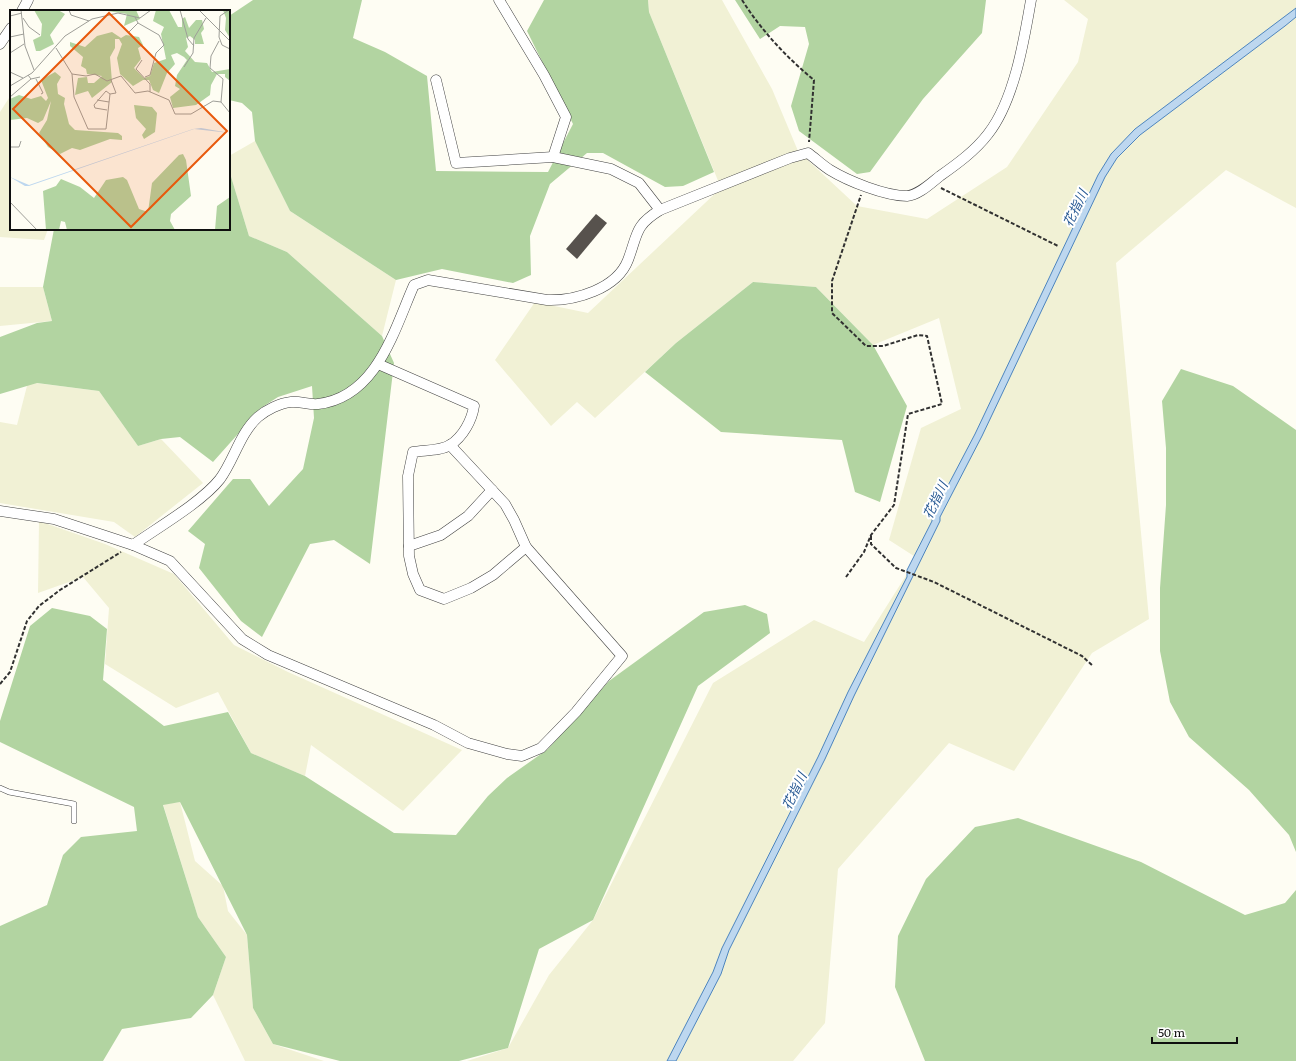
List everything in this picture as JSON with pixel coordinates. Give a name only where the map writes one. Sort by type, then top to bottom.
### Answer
[{"type":"street","points":[[23,10],[28,0]]},
{"type":"street","points":[[499,0],[544,75],[566,117],[553,157]]},
{"type":"street","points":[[133,545],[203,496],[220,479],[247,431],[258,417],[273,408],[290,402],[318,404],[337,399],[358,386],[378,364],[383,356],[414,285],[428,280],[547,300],[564,300],[581,296],[604,286],[621,273],[628,260],[636,234],[646,218],[660,210],[790,158],[808,153],[830,170],[865,186],[888,193],[907,196],[917,193],[959,163],[988,134],[1004,108],[1022,49],[1032,0]]},
{"type":"street","points":[[0,44],[10,29]]},
{"type":"street","points":[[436,80],[456,163],[553,157],[611,168],[639,183],[660,210]]},
{"type":"street","points":[[378,364],[474,406],[472,416],[464,431],[450,445],[413,452],[408,476],[409,546],[413,574],[420,590],[444,599],[471,588],[493,575],[526,547]]},
{"type":"street","points":[[0,511],[54,519],[133,545],[170,561],[242,639],[268,655],[434,725],[468,743],[507,754],[522,756],[541,748],[576,712],[622,656],[526,547],[505,504],[450,445]]},
{"type":"street","points":[[409,546],[441,535],[468,516],[492,490]]},
{"type":"lane","points":[[0,788],[9,792],[74,804],[74,821]]},
{"type":"path","points":[[742,0],[754,18],[798,67],[814,80],[808,153]]},
{"type":"path","points":[[931,183],[1058,246]]},
{"type":"path","points":[[846,577],[864,552],[871,535],[894,506],[908,414],[942,404],[927,336],[918,336],[883,346],[866,346],[832,313],[832,281],[859,198],[865,186]]},
{"type":"path","points":[[871,535],[871,544],[896,568],[934,582],[1075,652],[1093,666]]},
{"type":"path","points":[[0,684],[10,672],[27,621],[39,606],[60,590],[133,545]]},
{"type":"green space","points":[[253,0],[362,0],[353,38],[385,52],[427,76],[436,171],[548,172],[573,124],[527,31],[544,0],[648,0],[649,12],[714,172],[683,186],[665,187],[603,153],[587,153],[550,184],[530,236],[531,275],[513,283],[442,269],[396,280],[290,211],[255,141],[252,112],[242,103],[230,100],[230,15]]},
{"type":"green space","points":[[648,0],[722,0],[772,89],[798,151],[857,206],[927,219],[1007,167],[1078,62],[1088,19],[1064,0],[1296,0],[1296,208],[1226,170],[1116,263],[1149,619],[1092,653],[1014,771],[949,743],[838,869],[825,1023],[793,1061],[467,1061],[508,1048],[549,975],[593,920],[713,683],[814,620],[864,642],[917,558],[889,540],[921,428],[961,409],[939,318],[873,345],[816,287],[753,282],[676,343],[595,418],[577,402],[551,426],[495,360],[535,302],[588,313],[721,188],[649,12]]},
{"type":"green space","points":[[735,0],[986,0],[982,33],[923,99],[870,172],[857,174],[799,131],[791,106],[809,44],[805,27],[780,26],[760,39]]},
{"type":"green space","points":[[10,97],[10,230],[48,230],[44,240],[0,237],[0,112]]},
{"type":"green space","points":[[255,141],[290,211],[396,280],[382,336],[287,252],[249,236],[230,173],[230,155]]},
{"type":"green space","points":[[230,173],[249,236],[287,252],[382,336],[394,363],[370,564],[334,540],[310,544],[262,637],[241,621],[199,568],[205,544],[188,531],[233,479],[250,479],[269,506],[303,469],[314,418],[312,386],[278,397],[261,408],[213,462],[180,437],[161,439],[138,446],[99,391],[37,383],[0,394],[0,337],[37,323],[52,321],[43,287],[54,230],[230,230]]},
{"type":"green space","points":[[753,282],[816,287],[873,345],[907,406],[880,502],[855,492],[842,440],[721,432],[645,372],[676,343]]},
{"type":"green space","points":[[0,287],[43,287],[52,321],[0,326]]},
{"type":"green space","points":[[1181,369],[1233,386],[1296,430],[1296,852],[1289,835],[1249,790],[1189,737],[1170,702],[1160,651],[1160,588],[1166,505],[1166,448],[1162,401]]},
{"type":"green space","points":[[28,382],[99,391],[138,446],[161,439],[203,483],[135,537],[114,522],[0,503],[0,422],[17,425]]},
{"type":"green space","points":[[39,521],[105,544],[174,574],[234,645],[288,672],[462,750],[403,811],[311,745],[305,776],[251,753],[218,692],[176,708],[105,664],[109,608],[83,577],[38,593]]},
{"type":"green space","points":[[745,605],[767,614],[770,633],[698,686],[593,920],[539,949],[508,1048],[459,1061],[340,1061],[273,1044],[253,1008],[247,935],[180,802],[163,805],[198,917],[226,957],[213,995],[191,1018],[122,1029],[103,1061],[0,1061],[0,926],[47,905],[63,855],[81,837],[137,831],[134,807],[0,742],[0,721],[30,626],[52,608],[90,616],[107,629],[103,680],[164,726],[228,712],[251,753],[305,776],[394,833],[456,835],[488,796],[507,778],[548,749],[609,681],[704,612]]},
{"type":"green space","points":[[180,802],[195,861],[223,886],[228,911],[247,935],[253,1008],[273,1044],[324,1061],[245,1061],[213,995],[226,957],[198,917],[163,804]]},
{"type":"green space","points":[[1018,818],[1141,862],[1245,915],[1285,903],[1296,890],[1296,1061],[925,1061],[895,987],[898,936],[926,879],[975,827]]},
{"type":"water","name":"花指川","points":[[1296,8],[1296,17],[1285,26],[1140,135],[1117,158],[1105,177],[982,436],[940,517],[940,521],[854,696],[825,759],[729,950],[721,974],[676,1061],[667,1061],[713,972],[722,948],[818,757],[848,692],[907,577],[907,570],[932,521],[932,516],[975,434],[1098,175],[1111,154],[1135,129]]},
{"type":"building","points":[[596,214],[607,223],[577,259],[566,249]]}]
